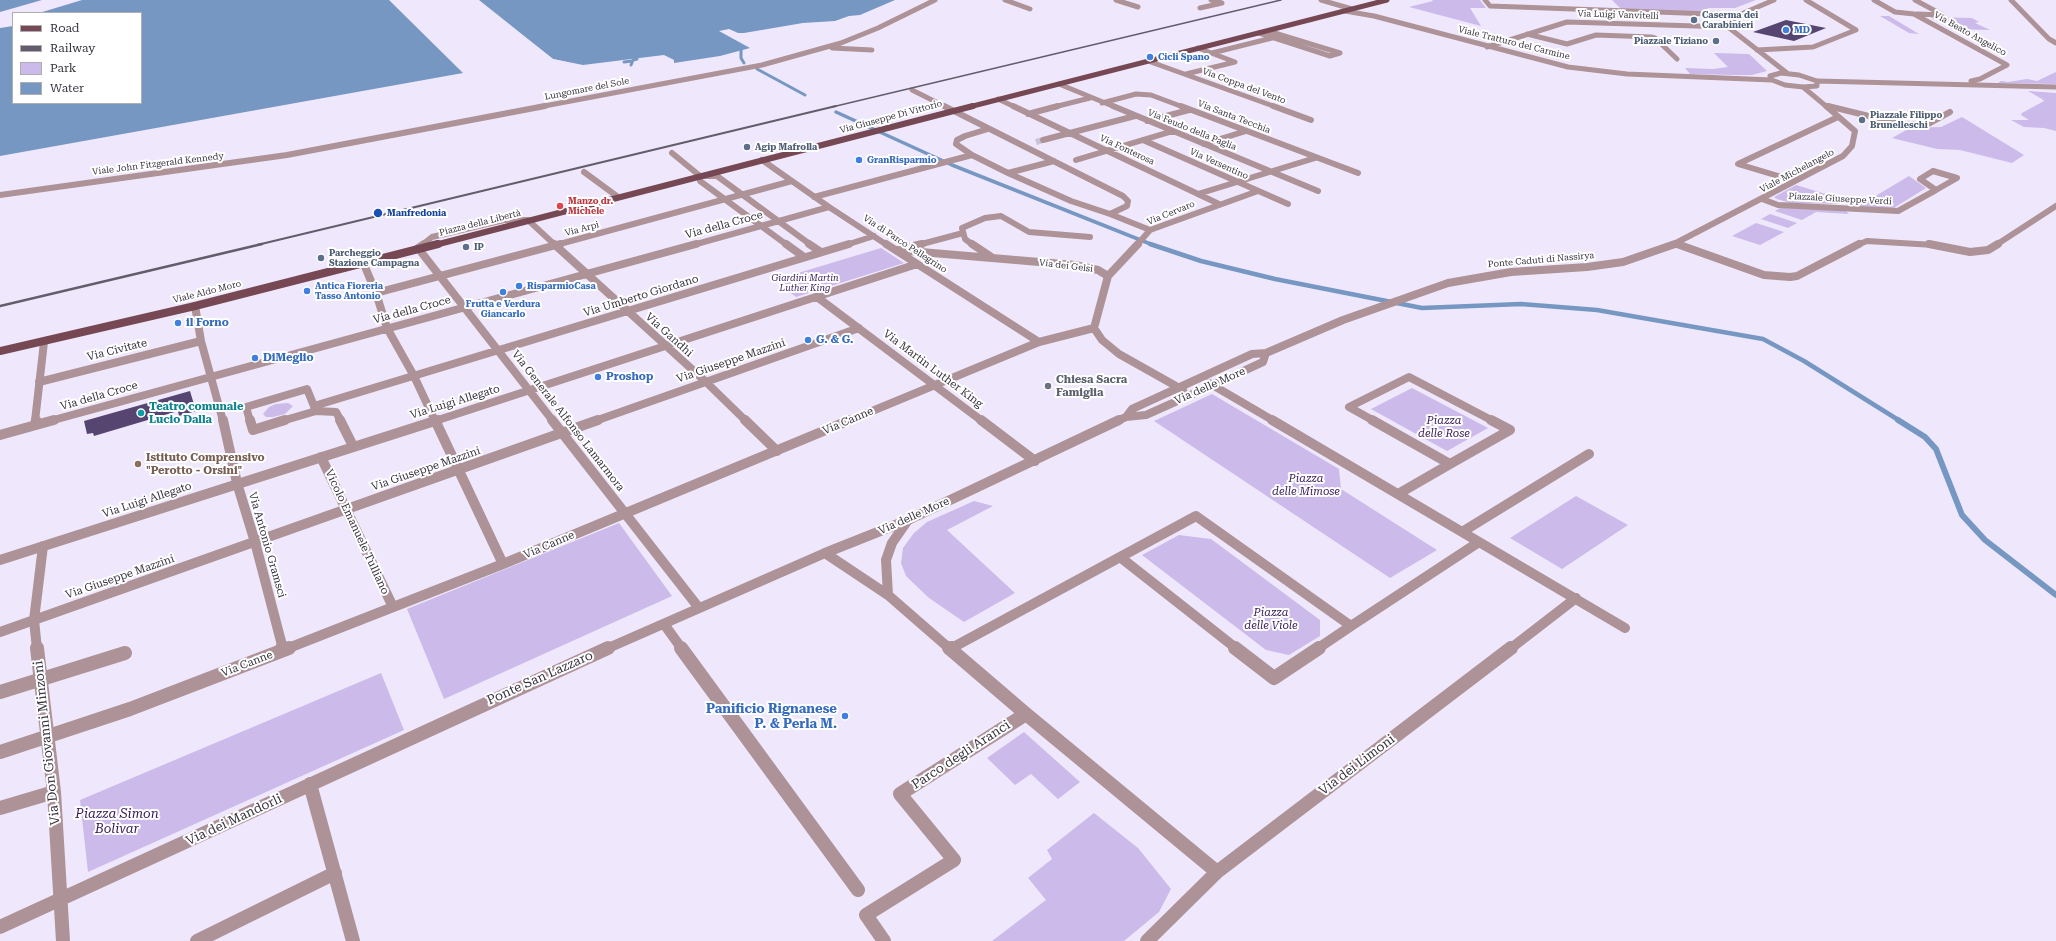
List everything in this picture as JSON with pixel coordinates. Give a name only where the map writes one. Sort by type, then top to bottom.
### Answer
[{"type":"main road","name":"Via Giuseppe Di Vittorio","points":[[528,220],[1386,0]]},
{"type":"main road","name":"Piazza della Libertà","points":[[418,248],[528,220]]},
{"type":"main road","name":"Viale Aldo Moro","points":[[0,352],[195,306],[418,248]]},
{"type":"street","name":"Lungomare del Sole","points":[[318,150],[762,65],[825,48],[858,36],[878,28],[935,0]]},
{"type":"street","points":[[1005,0],[1030,9]]},
{"type":"street","points":[[1116,0],[1138,7]]},
{"type":"street","points":[[1200,8],[1222,3],[1211,0]]},
{"type":"street","name":"Viale Tratturo del Carmine","points":[[1322,0],[1355,8],[1374,16]]},
{"type":"street","points":[[1486,0],[1490,6],[1739,15]]},
{"type":"street","points":[[1774,0],[1739,15],[1730,22],[1728,27],[1787,74]]},
{"type":"street","points":[[1757,50],[1813,47],[1856,30],[1806,0]]},
{"type":"street","name":"Via Beato Angelico","points":[[1874,0],[1895,12],[1914,14],[2007,65],[1980,79],[1952,84]]},
{"type":"street","points":[[1914,14],[1943,15],[1916,0]]},
{"type":"street","points":[[2011,0],[2049,39],[2056,43]]},
{"type":"street","points":[[1576,2],[1582,9]]},
{"type":"street","name":"Viale Tratturo del Carmine","points":[[1345,11],[1374,16],[1554,64],[1610,72],[1772,80]]},
{"type":"street","name":"Via Luigi Vanvitelli","points":[[1487,47],[1566,22],[1728,27]]},
{"type":"street","name":"Via Giuseppe Di Vittorio","points":[[1259,33],[1330,56],[1340,53],[1268,31]]},
{"type":"street","points":[[1527,34],[1567,44],[1596,35],[1651,37],[1655,38],[1677,59]]},
{"type":"street","points":[[1212,53],[1283,35]]},
{"type":"street","points":[[825,48],[872,50]]},
{"type":"street","points":[[1186,74],[1235,62],[1198,48]]},
{"type":"street","name":"Via Coppa del Vento","points":[[1148,61],[1311,120]]},
{"type":"street","points":[[1817,81],[1817,86],[1803,87],[1785,85],[1770,78],[1772,75],[1787,74],[1805,76],[1817,81],[2035,86],[2056,88]]},
{"type":"street","points":[[1980,79],[1988,85]]},
{"type":"street","name":"Via Feudo della Paglia","points":[[1059,84],[1318,191]]},
{"type":"street","name":"Viale Michelangelo","points":[[1674,244],[1843,156],[1852,146],[1854,130],[1803,87]]},
{"type":"street","points":[[912,90],[951,111],[1123,196],[1128,201],[1127,206],[1110,214]]},
{"type":"street","name":"Via Santa Tecchia","points":[[1102,102],[1144,94],[1151,95],[1358,173]]},
{"type":"street","points":[[1028,114],[1090,98]]},
{"type":"street","name":"Via Fonterosa","points":[[998,99],[1219,204]]},
{"type":"street","points":[[1826,106],[1901,124],[1928,124],[1950,112]]},
{"type":"street","points":[[1146,121],[1188,110]]},
{"type":"street","points":[[1023,146],[1135,116]]},
{"type":"street","points":[[1795,181],[1738,164],[1838,117]]},
{"type":"street","points":[[988,129],[957,140],[956,144],[972,155],[1008,174],[1071,201],[1110,214],[1150,230]]},
{"type":"street","points":[[1076,160],[1173,131]]},
{"type":"street","points":[[1204,144],[1246,131]]},
{"type":"street","name":"Via Versentino","points":[[1143,140],[1288,204]]},
{"type":"street","name":"Viale John Fitzgerald Kennedy","points":[[0,195],[271,158],[318,150]]},
{"type":"street","points":[[672,153],[700,176],[717,176],[821,252]]},
{"type":"street","points":[[814,197],[972,155]]},
{"type":"street","name":"Via Cervaro","points":[[1198,194],[1238,183],[1315,158]]},
{"type":"street","name":"Via di Parco Pellegrino","points":[[762,160],[829,207],[1039,342]]},
{"type":"street","points":[[1008,174],[1054,161]]},
{"type":"street","points":[[584,172],[618,197]]},
{"type":"street","points":[[700,176],[700,181],[804,257]]},
{"type":"street","name":"Via Arpi","points":[[376,293],[792,181]]},
{"type":"street","name":"Piazzale Giuseppe Verdi","points":[[1762,199],[1778,205],[1898,211],[1936,190]]},
{"type":"street","name":"Via Cervaro","points":[[1108,276],[1150,230],[1258,191]]},
{"type":"street","points":[[1674,244],[1764,275],[1790,277],[1797,276],[1860,243],[1867,241],[1928,243],[1970,252],[1988,250],[2056,206]]},
{"type":"street","name":"Via della Croce","points":[[0,435],[829,207]]},
{"type":"street","points":[[995,259],[965,239],[962,228],[985,218],[1001,216],[1029,232],[1090,237]]},
{"type":"street","name":"Via Gandhi","points":[[528,220],[664,346],[706,382],[777,451]]},
{"type":"street","points":[[897,250],[963,233]]},
{"type":"street","name":"Via Umberto Giordano","points":[[315,408],[307,389],[246,407],[253,430],[414,376],[874,236]]},
{"type":"street","name":"Ponte Caduti di Nassirya","points":[[1344,320],[1448,283],[1479,276],[1512,272],[1587,267],[1623,262],[1674,244]]},
{"type":"street","name":"Via Generale Alfonso Lamarmora","points":[[418,248],[699,608]]},
{"type":"street","name":"Via dei Gelsi","points":[[897,250],[1075,265],[1098,270],[1108,276],[1094,328]]},
{"type":"street","points":[[363,262],[376,293],[387,328],[414,376],[503,564]]},
{"type":"street","name":"Via Luigi Allegato","points":[[0,560],[321,456],[530,391],[917,264]]},
{"type":"street","name":"Via Martin Luther King","points":[[817,296],[1035,461]]},
{"type":"street","name":"Via Antonio Gramsci","points":[[195,306],[201,341],[212,376],[237,483],[255,542],[283,650]]},
{"type":"street","name":"Via delle More","points":[[1126,417],[1132,408],[1252,354],[1266,353],[1344,320]]},
{"type":"street","name":"Via Giuseppe Mazzini","points":[[0,632],[859,328]]},
{"type":"street","points":[[1094,328],[1102,340],[1119,354],[1191,394]]},
{"type":"street","name":"Via Canne","points":[[0,752],[47,738],[130,709],[283,650],[503,564],[1039,342],[1094,328]]},
{"type":"street","name":"Via Civitate","points":[[39,382],[201,341]]},
{"type":"street","points":[[35,425],[44,342]]},
{"type":"street","name":"Via delle More","points":[[699,608],[825,553],[908,520],[1126,417],[1146,415],[1213,385],[1263,362],[1266,353]]},
{"type":"street","points":[[1398,494],[1510,430],[1409,377],[1349,407],[1450,464]]},
{"type":"street","points":[[1200,378],[1625,628]]},
{"type":"street","points":[[315,408],[336,412],[353,446]]},
{"type":"street","points":[[1462,532],[1589,454]]},
{"type":"street","name":"Vicolo Emanuele Tulliano","points":[[321,456],[393,607]]},
{"type":"street","points":[[950,649],[1196,516],[1351,626]]},
{"type":"street","points":[[888,595],[886,560],[892,543],[908,520]]},
{"type":"street","points":[[1120,557],[1274,678],[1479,542]]},
{"type":"street","name":"Via Don Giovanni Minzoni","points":[[43,546],[34,620],[54,792],[63,941]]},
{"type":"street","name":"Parco degli Aranci","points":[[825,553],[888,595],[1026,714],[1217,872]]},
{"type":"street","name":"Via dei Limoni","points":[[1147,941],[1217,872],[1576,598]]},
{"type":"street","points":[[699,608],[664,624],[858,890]]},
{"type":"street","name":"Ponte San Lazzaro","points":[[467,711],[664,624]]},
{"type":"street","points":[[0,692],[41,681],[125,653]]},
{"type":"street","name":"Via dei Mandorli","points":[[0,927],[467,711]]},
{"type":"street","name":"Parco degli Aranci","points":[[884,941],[866,915],[954,860],[900,794],[1026,714]]},
{"type":"street","points":[[310,784],[353,941]]},
{"type":"street","points":[[0,808],[54,792]]},
{"type":"street","points":[[197,941],[335,873]]},
{"type":"green space","points":[[1432,0],[1480,0],[1486,8],[1470,8],[1481,26],[1409,7],[1433,1]]},
{"type":"green space","points":[[1612,0],[1756,0],[1735,8],[1707,8],[1712,12],[1621,9]]},
{"type":"green space","points":[[1880,16],[1889,16],[1919,34],[1909,33]]},
{"type":"green space","points":[[1930,17],[1972,18],[1979,22],[1975,23],[1990,30],[1952,29]]},
{"type":"green space","points":[[1714,53],[1749,54],[1767,71],[1752,75],[1690,74],[1685,68],[1713,69],[1728,67]]},
{"type":"green space","points":[[2056,72],[2056,84],[1998,83],[2001,81],[2008,82],[2027,79],[2037,81]]},
{"type":"green space","points":[[2028,91],[2056,93],[2056,131],[2044,128],[2024,127],[2011,120],[2029,120],[2021,115],[2022,113],[2044,101]]},
{"type":"green space","points":[[1962,117],[2024,155],[2012,163],[1960,150],[1937,149],[1892,138],[1910,128],[1941,127]]},
{"type":"green space","points":[[1909,176],[1926,188],[1892,209],[1857,207]]},
{"type":"green space","points":[[1796,185],[1845,200],[1838,204],[1790,203],[1774,197]]},
{"type":"green space","points":[[1782,207],[1846,211],[1849,214],[1816,212],[1802,220],[1775,211]]},
{"type":"green space","points":[[1770,214],[1797,223],[1788,228],[1761,219]]},
{"type":"green space","points":[[1756,223],[1784,232],[1760,245],[1732,236]]},
{"type":"green space","name":"Giardini Martin Luther King","points":[[881,248],[904,263],[796,297],[775,280]]},
{"type":"green space","name":"Piazza delle Rose","points":[[1412,388],[1488,428],[1447,451],[1371,409]]},
{"type":"green space","name":"Piazza delle Mimose","points":[[1212,394],[1339,469],[1341,489],[1437,550],[1390,578],[1154,421]]},
{"type":"green space","points":[[288,403],[293,406],[285,414],[266,417],[263,414],[269,407],[276,404]]},
{"type":"green space","points":[[1576,496],[1628,525],[1562,569],[1510,538]]},
{"type":"green space","points":[[974,501],[993,506],[947,530],[1015,593],[964,622],[929,598],[906,576],[901,563],[903,548],[914,533],[927,522]]},
{"type":"green space","points":[[619,523],[672,596],[444,699],[407,609]]},
{"type":"green space","name":"Piazza delle Viole","points":[[1179,535],[1211,539],[1320,620],[1320,636],[1289,655],[1266,650],[1142,555]]},
{"type":"green space","name":"Piazza Simon Bolivar","points":[[381,673],[404,730],[88,872],[80,800]]},
{"type":"green space","points":[[1024,732],[1080,782],[1058,799],[1031,774],[1015,785],[987,758]]},
{"type":"green space","points":[[1094,813],[1138,848],[1171,889],[1159,912],[1124,941],[992,941],[1046,900],[1028,878],[1052,859],[1047,850]]},
{"type":"water","points":[[0,0],[42,0],[0,12]]},
{"type":"water","points":[[82,0],[389,0],[463,73],[0,156],[0,28],[12,26],[12,104],[142,104],[142,12],[42,12]]},
{"type":"water","points":[[479,0],[895,0],[860,15],[849,16],[835,21],[803,23],[744,33],[738,33],[729,29],[719,31],[750,48],[720,56],[674,63],[674,60],[664,55],[583,65],[553,59]]},
{"type":"pier","points":[[477,0],[553,59],[588,67],[551,60]]},
{"type":"building","name":"MD","points":[[1786,20],[1826,28],[1794,41],[1753,32]]},
{"type":"building","name":"Teatro comunale Lucio Dalla","points":[[190,391],[196,411],[179,416],[178,411],[94,436],[93,433],[87,434],[84,421]]},
{"type":"waterway","points":[[741,50],[741,58],[744,63]]},
{"type":"waterway","points":[[631,65],[633,60],[637,59]]},
{"type":"waterway","points":[[624,62],[632,61]]},
{"type":"waterway","points":[[757,69],[805,95]]},
{"type":"waterway","points":[[836,112],[952,165],[1153,245]]},
{"type":"waterway","points":[[1153,245],[1201,261],[1275,279],[1422,308],[1521,304],[1597,310],[1763,339],[1804,361],[1900,421]]},
{"type":"waterway","points":[[1898,420],[1925,437],[1936,449],[1962,515],[1985,540],[2056,595]]},
{"type":"tunnel","points":[[1036,142],[1043,140]]},
{"type":"railway","points":[[832,107],[1281,0]]},
{"type":"railway","points":[[257,245],[836,106]]},
{"type":"railway","points":[[0,306],[262,244]]},
{"type":"place","name":"Caserma dei Carabinieri","points":[[1694,20]]},
{"type":"place","name":"MD","points":[[1786,30]]},
{"type":"place","name":"Piazzale Tiziano","points":[[1716,41]]},
{"type":"place","name":"Cicli Spano","points":[[1150,57]]},
{"type":"place","name":"Piazzale Filippo Brunelleschi","points":[[1862,120]]},
{"type":"place","name":"Agip Mafrolla","points":[[747,147]]},
{"type":"place","name":"GranRisparmio","points":[[859,160]]},
{"type":"place","name":"Manzo dr. Michele","points":[[560,206]]},
{"type":"place","name":"Manfredonia","points":[[378,213]]},
{"type":"place","name":"IP","points":[[466,247]]},
{"type":"place","name":"Parcheggio Stazione Campagna","points":[[321,258]]},
{"type":"place","name":"RisparmioCasa","points":[[519,286]]},
{"type":"place","name":"Antica Fioreria Tasso Antonio","points":[[307,291]]},
{"type":"place","name":"Frutta e Verdura Giancarlo","points":[[503,292]]},
{"type":"place","name":"il Forno","points":[[178,323]]},
{"type":"place","name":"G. & G.","points":[[808,340]]},
{"type":"place","name":"DiMeglio","points":[[255,358]]},
{"type":"place","name":"Proshop","points":[[598,377]]},
{"type":"place","name":"Chiesa Sacra Famiglia","points":[[1048,386]]},
{"type":"place","name":"Teatro comunale Lucio Dalla","points":[[141,413]]},
{"type":"place","name":"Istituto Comprensivo \"Perotto - Orsini\"","points":[[138,464]]},
{"type":"place","name":"Panificio Rignanese P. & Perla M.","points":[[845,716]]}]
